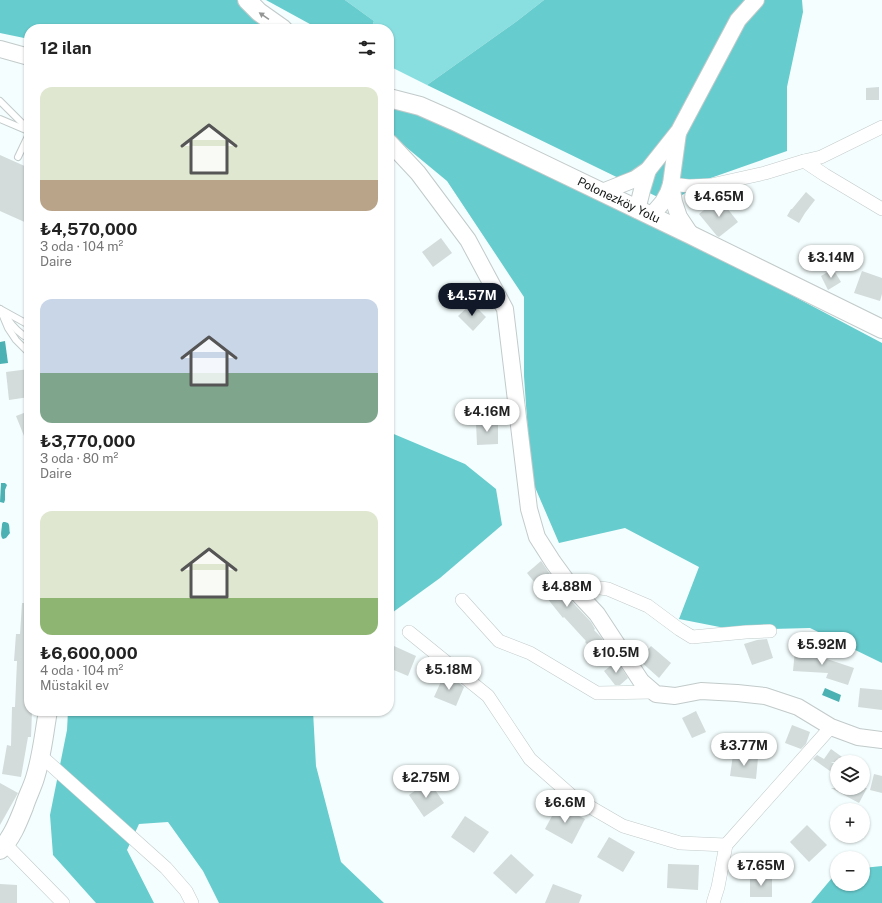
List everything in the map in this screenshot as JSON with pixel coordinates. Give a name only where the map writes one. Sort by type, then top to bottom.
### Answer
[{"type":"main road","points":[[247,0],[259,12],[276,24]]},
{"type":"main road","points":[[394,90],[404,94],[420,106]]},
{"type":"main road","points":[[394,99],[420,106]]},
{"type":"main road","name":"Polonezköy Yolu","points":[[420,106],[461,124],[602,192],[882,329]]},
{"type":"main road","points":[[3,847],[12,835],[35,778],[41,756],[47,716]]},
{"type":"street","points":[[602,192],[635,179],[648,170],[679,131],[738,20],[756,0]]},
{"type":"street","points":[[0,40],[24,47]]},
{"type":"street","points":[[0,49],[24,56]]},
{"type":"street","points":[[671,184],[689,186],[711,185],[765,173],[821,157],[882,127]]},
{"type":"street","points":[[648,170],[642,190],[644,213],[663,202],[668,193],[671,184],[679,131]]},
{"type":"street","points":[[394,147],[418,173],[468,240],[505,309],[528,509],[537,538],[569,584],[597,614],[641,681],[656,694],[675,696],[701,691],[765,696],[798,707],[831,727],[858,737],[882,740]]},
{"type":"street","points":[[804,161],[882,209]]},
{"type":"street","points":[[671,184],[674,202],[691,236]]},
{"type":"street","points":[[569,584],[608,589],[648,606],[692,638],[770,631]]},
{"type":"street","points":[[462,600],[500,641],[530,654],[597,693],[653,692]]},
{"type":"street","points":[[409,632],[488,696],[530,759],[573,797],[623,826],[680,843],[726,845]]},
{"type":"street","points":[[713,903],[718,887],[726,845],[831,727]]},
{"type":"street","points":[[41,756],[166,868],[186,891],[192,903]]},
{"type":"street","points":[[3,847],[63,903]]},
{"type":"lane","points":[[1,105],[24,126]]},
{"type":"lane","points":[[0,119],[24,129]]},
{"type":"lane","points":[[18,157],[24,144]]},
{"type":"lane","points":[[0,309],[24,322]]},
{"type":"lane","points":[[0,309],[12,326],[24,336]]},
{"type":"lane","points":[[0,309],[8,328],[16,340],[24,348]]},
{"type":"shaded area","points":[[0,0],[244,0],[275,24],[24,24],[24,38],[0,33]]},
{"type":"shaded area","points":[[266,0],[345,0],[374,21],[373,24],[310,24]]},
{"type":"shaded area","points":[[345,0],[544,0],[427,85],[394,68],[394,24],[373,24],[374,21]]},
{"type":"shaded area","points":[[544,0],[802,0],[803,12],[787,87],[787,151],[705,180],[670,203],[427,85]]},
{"type":"shaded area","points":[[394,102],[597,192],[882,343],[882,663],[810,628],[735,630],[679,619],[699,567],[625,528],[559,543],[531,478],[524,376],[524,297],[447,181],[394,137]]},
{"type":"shaded area","points":[[5,341],[8,363],[0,364],[0,342]]},
{"type":"shaded area","points":[[394,434],[465,464],[496,489],[502,525],[440,578],[394,611]]},
{"type":"shaded area","points":[[1,483],[5,483],[7,485],[4,503],[0,502]]},
{"type":"shaded area","points":[[3,522],[9,524],[10,533],[3,539],[1,533]]},
{"type":"shaded area","points":[[825,688],[841,695],[839,702],[822,695]]},
{"type":"shaded area","points":[[68,716],[313,716],[316,766],[341,862],[384,903],[219,903],[203,871],[168,822],[139,824],[127,850],[154,903],[96,903],[53,855],[50,815],[67,730]]},
{"type":"shaded area","points":[[882,866],[882,903],[811,903],[830,880],[830,891],[870,891],[870,867]]},
{"type":"building","points":[[879,87],[879,100],[866,100],[866,88]]},
{"type":"building","points":[[0,155],[24,166],[24,222],[0,211]]},
{"type":"building","points":[[806,192],[815,200],[799,223],[787,216],[791,209]]},
{"type":"building","points":[[719,198],[738,222],[719,237],[699,214]]},
{"type":"building","points":[[441,238],[452,253],[433,267],[422,252]]},
{"type":"building","points":[[833,269],[841,282],[828,290],[821,276]]},
{"type":"building","points":[[862,271],[882,278],[882,294],[880,301],[854,293]]},
{"type":"building","points":[[472,303],[486,317],[473,331],[458,316]]},
{"type":"building","points":[[24,370],[24,398],[9,400],[6,372]]},
{"type":"building","points":[[24,413],[24,436],[16,416]]},
{"type":"building","points":[[498,421],[498,444],[477,445],[476,422]]},
{"type":"building","points":[[541,561],[561,590],[591,622],[595,629],[594,630],[601,637],[607,647],[599,656],[564,617],[563,618],[527,573]]},
{"type":"building","points":[[22,603],[24,603],[24,716],[32,716],[31,737],[28,737],[21,777],[2,774],[7,745],[11,746],[12,707],[15,707],[17,661],[14,661],[16,634],[20,634]]},
{"type":"building","points":[[767,639],[773,658],[752,665],[744,644]]},
{"type":"building","points":[[394,646],[416,656],[408,676],[394,670]]},
{"type":"building","points":[[651,646],[671,663],[659,678],[639,660]]},
{"type":"building","points":[[795,650],[822,652],[821,657],[854,668],[848,685],[826,678],[828,673],[793,671]]},
{"type":"building","points":[[617,661],[628,678],[620,685],[615,685],[604,671]]},
{"type":"building","points":[[444,675],[455,680],[464,687],[456,706],[434,697]]},
{"type":"building","points":[[860,688],[882,690],[882,710],[858,707]]},
{"type":"building","points":[[696,711],[706,732],[692,738],[682,718]]},
{"type":"building","points":[[792,725],[810,732],[806,744],[801,749],[785,743]]},
{"type":"building","points":[[831,749],[839,755],[830,755],[830,771],[813,759],[817,755],[824,759]]},
{"type":"building","points":[[733,755],[758,758],[756,779],[730,776]]},
{"type":"building","points":[[874,774],[882,776],[882,793],[870,790]]},
{"type":"building","points":[[429,781],[444,803],[424,817],[409,795]]},
{"type":"building","points":[[0,783],[18,793],[0,825]]},
{"type":"building","points":[[844,795],[863,795],[859,803]]},
{"type":"building","points":[[558,805],[585,819],[572,844],[545,829]]},
{"type":"building","points":[[465,816],[489,832],[474,853],[451,837]]},
{"type":"building","points":[[807,825],[827,845],[809,862],[790,842]]},
{"type":"building","points":[[609,837],[635,852],[623,872],[597,857]]},
{"type":"building","points":[[511,854],[534,875],[516,894],[493,873]]},
{"type":"building","points":[[668,864],[699,865],[698,890],[667,888]]},
{"type":"building","points":[[750,877],[772,878],[772,897],[750,897]]},
{"type":"building","points":[[0,884],[17,885],[17,903],[0,903]]},
{"type":"building","points":[[553,884],[582,895],[579,903],[545,903]]}]
